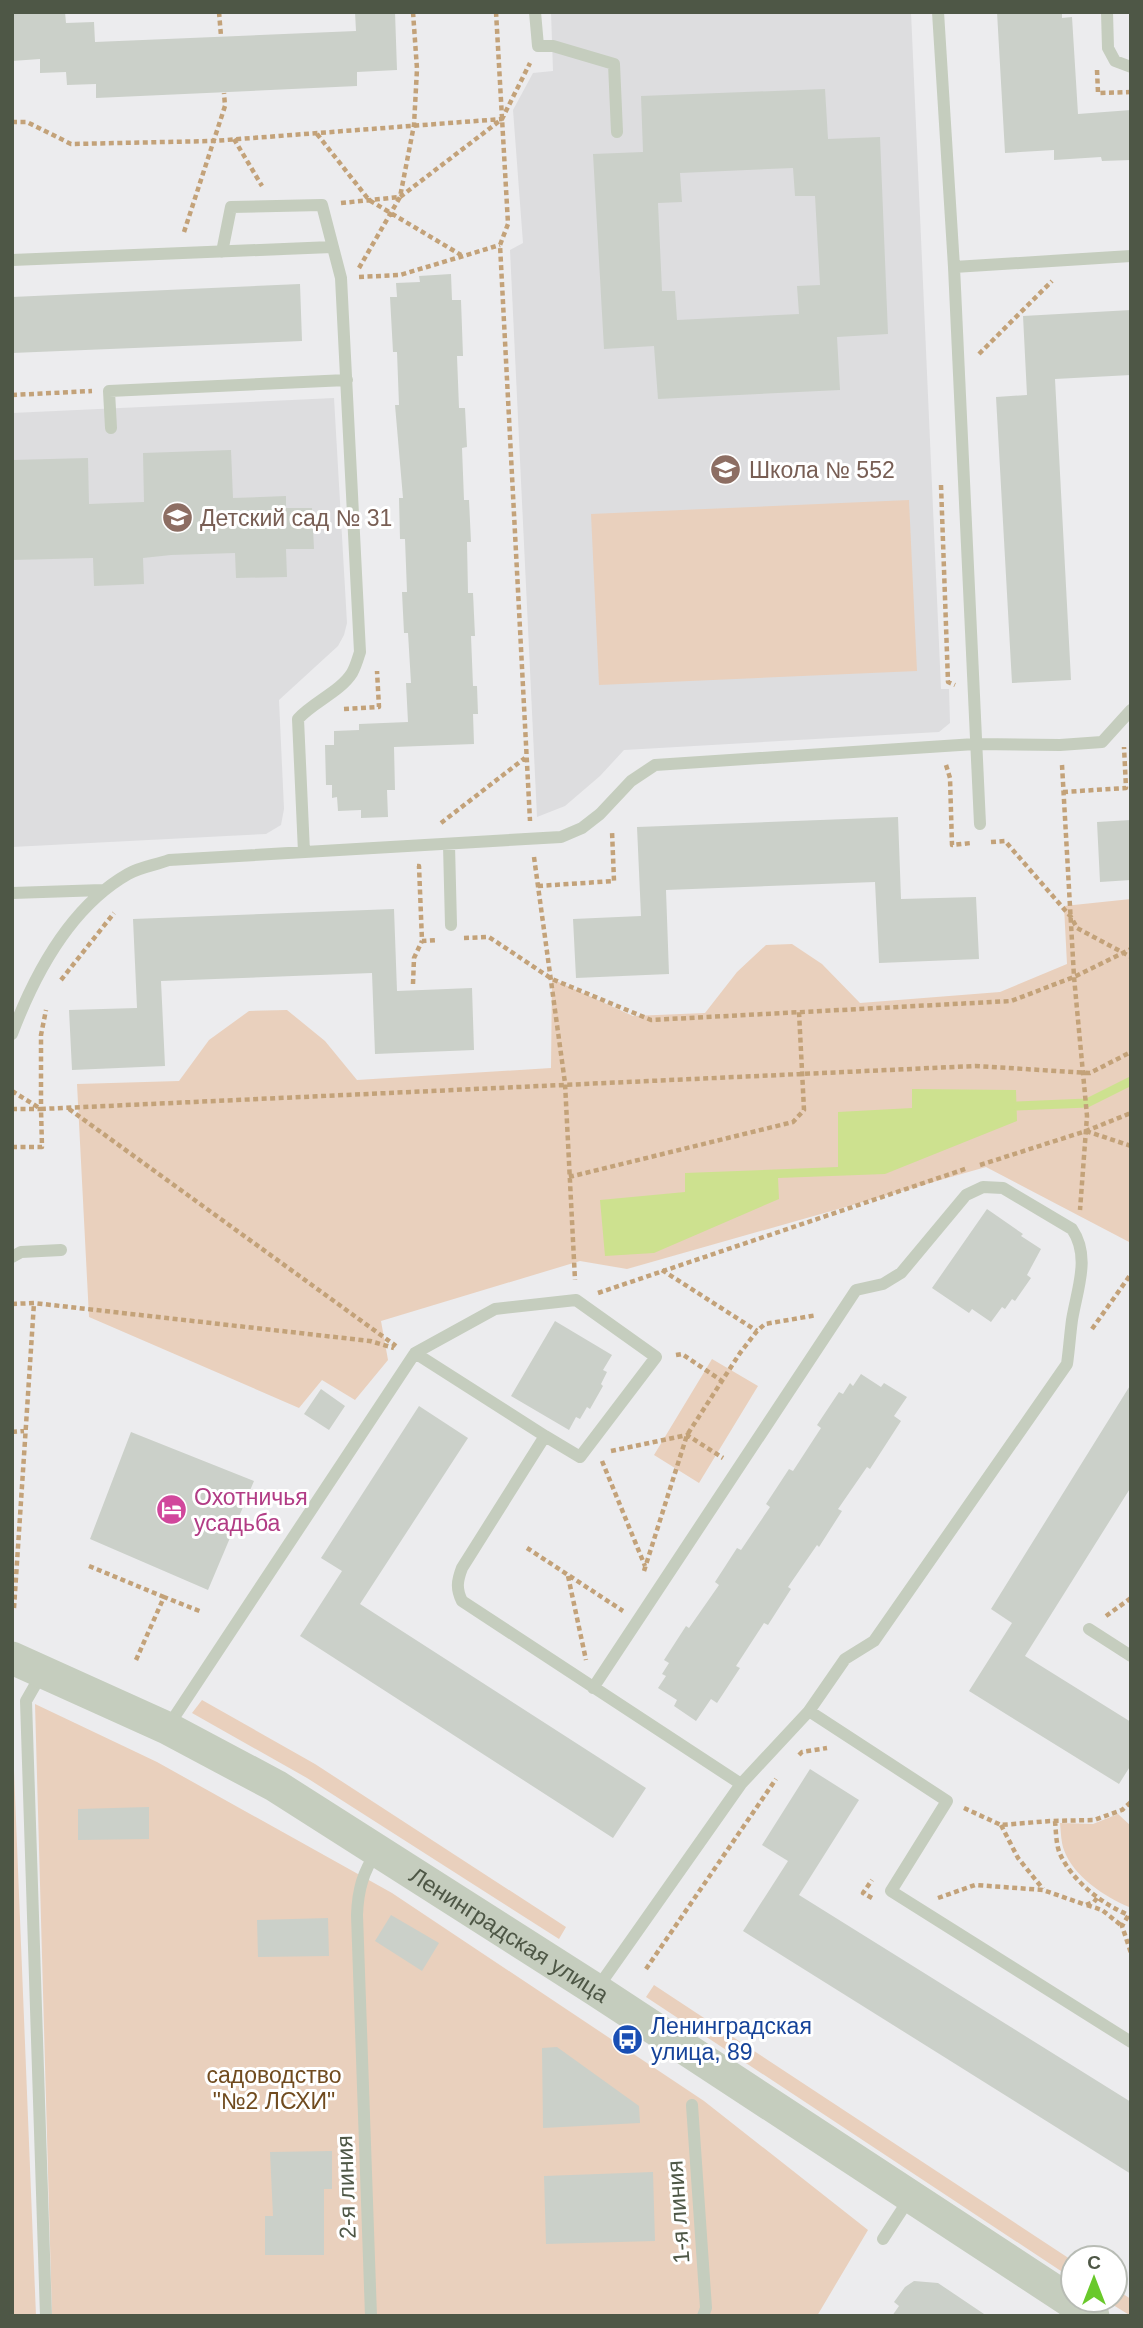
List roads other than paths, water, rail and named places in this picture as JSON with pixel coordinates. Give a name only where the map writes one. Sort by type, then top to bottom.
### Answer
[{"type":"street","name":"Ленинградская улица","points":[[12,1658],[167,1728],[276,1786],[596,1990],[1093,2316]]},
{"type":"lane","points":[[535,12],[538,46],[553,46],[614,64],[617,132]]},
{"type":"lane","points":[[938,12],[954,267],[979,824]]},
{"type":"lane","points":[[1107,12],[1108,48],[1115,61],[1131,67]]},
{"type":"lane","points":[[222,252],[231,207],[322,205],[341,278],[360,652],[352,674],[328,696],[310,706],[298,719],[304,852]]},
{"type":"lane","points":[[12,260],[332,247]]},
{"type":"lane","points":[[954,267],[1131,256]]},
{"type":"lane","points":[[111,428],[109,391],[347,380]]},
{"type":"lane","points":[[12,1034],[51,951],[85,909],[103,890],[131,873],[169,860],[561,837],[582,828],[600,814],[631,781],[655,765],[975,744],[1060,745],[1102,742],[1131,709]]},
{"type":"lane","points":[[449,845],[451,925]]},
{"type":"lane","points":[[12,893],[103,890]]},
{"type":"lane","points":[[593,1688],[856,1290],[883,1284],[901,1273],[966,1195],[983,1187],[1003,1188],[1072,1229],[1079,1239],[1082,1251],[1082,1270],[1067,1364],[874,1641],[845,1659],[809,1711],[741,1784],[596,1990]]},
{"type":"lane","points":[[12,1257],[21,1252],[61,1250]]},
{"type":"lane","points":[[167,1728],[415,1353],[495,1309],[576,1300],[656,1357],[580,1457],[415,1353]]},
{"type":"lane","points":[[545,1436],[462,1568],[457,1581],[462,1601],[741,1784]]},
{"type":"lane","points":[[1090,1629],[1131,1656]]},
{"type":"lane","points":[[43,1671],[26,1701],[46,2316]]},
{"type":"lane","points":[[809,1711],[947,1801],[891,1891],[1131,2042]]},
{"type":"lane","name":"2-я линия","points":[[371,2316],[358,1889],[366,1866],[377,1850]]},
{"type":"lane","name":"1-я линия","points":[[692,2105],[706,2308],[703,2316]]},
{"type":"lane","points":[[883,2239],[911,2196]]},
{"type":"waterway","points":[[1017,1106],[1087,1103],[1131,1081]]},
{"type":"place","name":"Школа № 552","points":[[726,470]]},
{"type":"place","name":"Детский сад № 31","points":[[177,518]]},
{"type":"place","name":"Охотничья усадьба","points":[[171,1510]]},
{"type":"place","name":"Ленинградская улица, 89","points":[[628,2039]]},
{"type":"park label","name":"садоводство \"№2 ЛСХИ\"","points":[[274,2088]]}]
